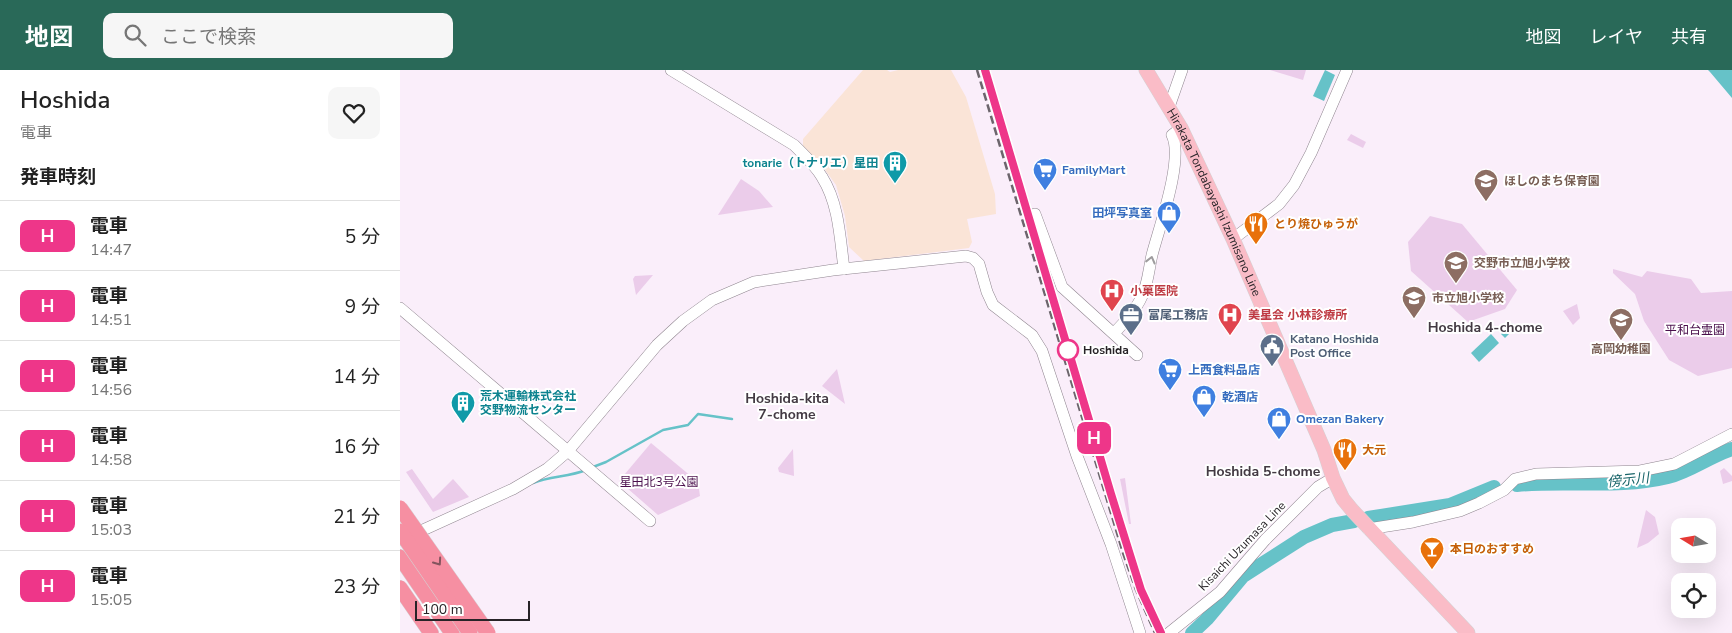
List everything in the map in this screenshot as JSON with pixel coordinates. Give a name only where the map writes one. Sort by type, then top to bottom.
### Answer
[{"type":"highway","points":[[400,508],[488,633]]},
{"type":"highway","points":[[400,531],[470,633]]},
{"type":"highway","points":[[400,558],[452,633]]},
{"type":"highway","points":[[400,588],[431,633]]},
{"type":"main road","name":"Hirakata Tondabayashi Izumisano Line","points":[[1146,70],[1169,107],[1177,132],[1233,239],[1324,450],[1333,478],[1344,499],[1368,528],[1468,633]]},
{"type":"street","points":[[671,70],[794,145],[809,160],[822,177],[834,201],[844,269]]},
{"type":"street","points":[[1169,107],[1182,70]]},
{"type":"street","points":[[1233,239],[1279,204],[1294,185],[1311,153],[1347,70]]},
{"type":"street","points":[[1114,333],[1129,317],[1143,296],[1160,223],[1171,188],[1177,132]]},
{"type":"street","points":[[1036,214],[1062,287],[1138,355]]},
{"type":"street","points":[[400,541],[533,478],[568,451],[658,345],[683,321],[712,300],[754,282],[844,269],[966,256],[974,258],[979,264],[986,292],[993,305],[1032,335],[1042,352],[1077,456],[1103,522],[1140,633]]},
{"type":"street","points":[[400,308],[650,521]]},
{"type":"street","points":[[1368,528],[1414,522],[1460,511],[1479,504],[1504,490],[1515,479],[1536,474],[1640,471],[1674,464],[1732,434]]},
{"type":"street","name":"Kisaichi Uzumasa Line","points":[[1169,633],[1220,592],[1266,540],[1318,488],[1333,478]]},
{"type":"shaded area","points":[[863,70],[887,70],[890,72],[898,70],[951,70],[966,97],[995,194],[996,214],[967,219],[972,242],[969,248],[864,261],[849,247],[845,216],[836,185],[820,163],[803,146],[803,139]]},
{"type":"green space","points":[[1270,70],[1306,70],[1303,80]]},
{"type":"green space","points":[[1351,134],[1366,142],[1363,148],[1347,140]]},
{"type":"green space","points":[[741,179],[759,191],[773,207],[718,215]]},
{"type":"green space","points":[[1430,216],[1462,224],[1517,290],[1505,309],[1468,322],[1411,271],[1408,242]]},
{"type":"green space","name":"平和台霊園","points":[[1613,269],[1642,277],[1647,271],[1691,279],[1701,293],[1732,291],[1732,368],[1698,376],[1669,360],[1644,321],[1635,294],[1613,273]]},
{"type":"green space","points":[[653,275],[636,295],[633,279],[635,276]]},
{"type":"green space","points":[[1577,304],[1580,318],[1573,325],[1563,311]]},
{"type":"green space","points":[[837,369],[845,404],[822,386]]},
{"type":"green space","name":"星田北3号公園","points":[[651,443],[698,482],[700,496],[658,515],[619,481]]},
{"type":"green space","points":[[793,449],[794,476],[779,472],[778,468]]},
{"type":"green space","points":[[1724,468],[1732,476],[1732,481],[1723,484],[1720,471]]},
{"type":"green space","points":[[412,469],[433,499],[453,479],[469,497],[433,512],[406,472]]},
{"type":"green space","points":[[1125,478],[1131,524],[1129,524],[1120,479]]},
{"type":"green space","points":[[1646,510],[1655,517],[1659,534],[1648,543],[1637,548]]},
{"type":"water","points":[[1325,70],[1335,75],[1324,101],[1313,96]]},
{"type":"water","points":[[1708,70],[1732,70],[1732,98],[1710,72]]},
{"type":"water","points":[[1512,323],[1516,327],[1505,338],[1501,334]]},
{"type":"water","points":[[1491,334],[1499,343],[1479,362],[1471,353]]},
{"type":"waterway","points":[[593,467],[606,462],[663,430],[688,425],[698,414],[732,419]]},
{"type":"waterway","name":"傍示川","points":[[1517,485],[1649,481],[1676,474],[1732,449]]},
{"type":"waterway","points":[[533,483],[586,470]]},
{"type":"waterway","name":"傍示川","points":[[1368,518],[1450,505],[1494,487]]},
{"type":"waterway","name":"傍示川","points":[[1192,633],[1207,619],[1243,576],[1304,537],[1332,525],[1354,521]]},
{"type":"railway","points":[[977,70],[1123,553],[1136,590],[1155,633]]},
{"type":"train","name":"H","points":[[985,70],[1141,590],[1161,633]]},
{"type":"place","name":"tonarie（トナリエ）星田","points":[[895,184]]},
{"type":"place","name":"FamilyMart","points":[[1045,191]]},
{"type":"place","name":"ほしのまち保育園","points":[[1486,202]]},
{"type":"place","name":"田坪写真室","points":[[1169,234]]},
{"type":"place","name":"とり焼ひゅうが","points":[[1256,245]]},
{"type":"place","name":"交野市立旭小学校","points":[[1456,284]]},
{"type":"place","name":"小菓医院","points":[[1112,312]]},
{"type":"place","name":"市立旭小学校","points":[[1414,319]]},
{"type":"place","name":"富尾工務店","points":[[1131,336]]},
{"type":"place","name":"美星会 小林診療所","points":[[1230,336]]},
{"type":"place","name":"高岡幼稚園","points":[[1621,341]]},
{"type":"place","name":"Hoshida","points":[[1068,350]]},
{"type":"place","name":"Katano Hoshida Post Office","points":[[1272,367]]},
{"type":"place","name":"上西食料品店","points":[[1170,391]]},
{"type":"place","name":"乾酒店","points":[[1204,418]]},
{"type":"place","name":"荒木運輸株式会社 交野物流センター","points":[[463,424]]},
{"type":"place","name":"Omezan Bakery","points":[[1279,440]]},
{"type":"place","name":"大元","points":[[1345,471]]},
{"type":"place","name":"本日のおすすめ","points":[[1432,570]]},
{"type":"district","name":"Hoshida 4-chome","points":[[1485,327]]},
{"type":"district","name":"Hoshida-kita 7-chome","points":[[787,406]]},
{"type":"district","name":"Hoshida 5-chome","points":[[1263,471]]}]
